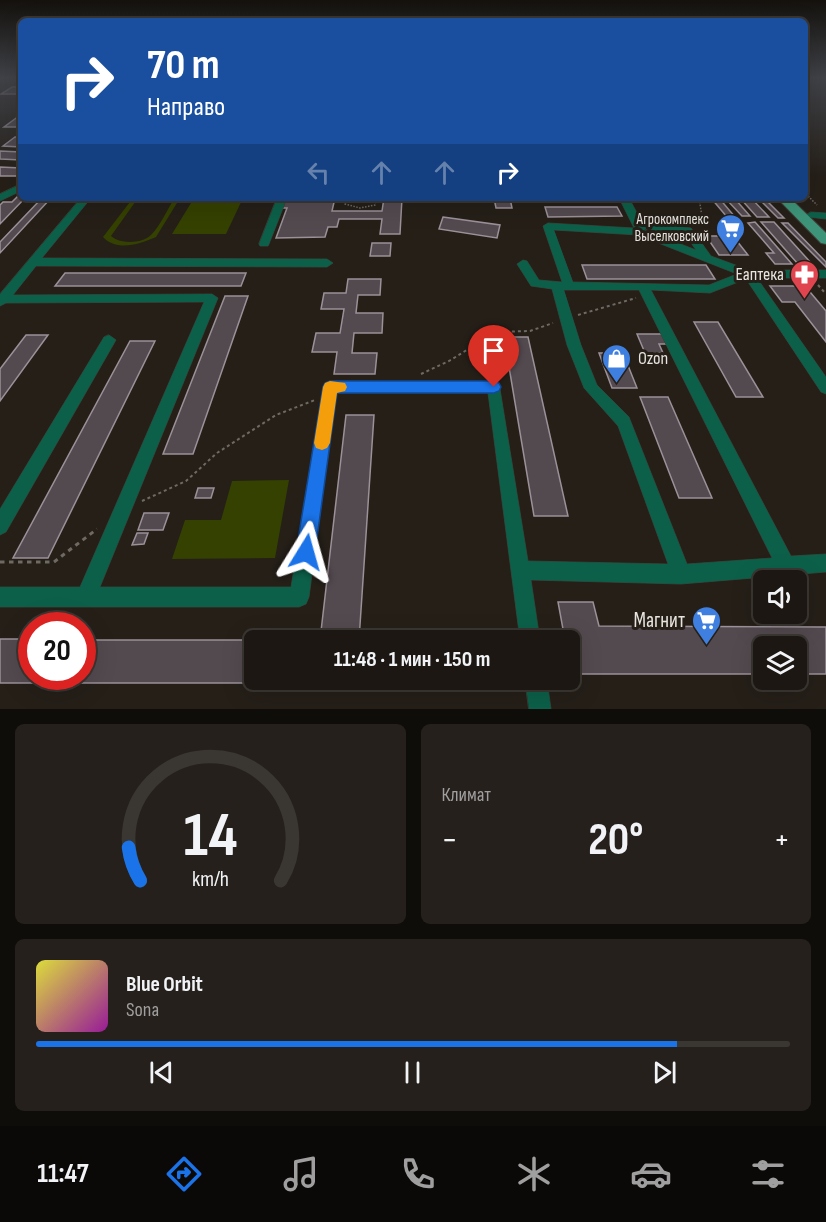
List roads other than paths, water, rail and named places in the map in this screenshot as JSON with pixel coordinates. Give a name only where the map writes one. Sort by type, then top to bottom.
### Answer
[{"type":"main road","points":[[786,201],[826,240]]},
{"type":"main road","points":[[798,201],[815,211],[826,229]]},
{"type":"street","points":[[0,198],[18,189]]},
{"type":"street","points":[[1,300],[84,201]]},
{"type":"street","points":[[264,244],[281,201]]},
{"type":"street","points":[[625,201],[639,229],[748,274],[826,275]]},
{"type":"street","points":[[815,211],[826,216]]},
{"type":"street","points":[[681,574],[624,422],[591,388],[566,318],[563,286],[548,226],[684,228],[707,258]]},
{"type":"street","points":[[33,262],[327,263]]},
{"type":"street","points":[[523,264],[535,283],[646,290],[710,289],[748,274]]},
{"type":"street","points":[[748,274],[826,388]]},
{"type":"street","points":[[646,290],[786,566]]},
{"type":"street","points":[[1,300],[212,298],[86,597]]},
{"type":"street","points":[[0,526],[109,340]]},
{"type":"street","points":[[0,597],[299,597],[330,387],[494,387],[528,630]]},
{"type":"street","points":[[519,570],[681,574],[826,563]]},
{"type":"street","points":[[537,690],[540,709]]},
{"type":"place","name":"Агрокомплекс Выселковский","points":[[730,254]]},
{"type":"place","name":"Еаптека","points":[[805,300]]},
{"type":"place","name":"Ozon","points":[[617,384]]},
{"type":"place","name":"Магнит","points":[[706,646]]}]
